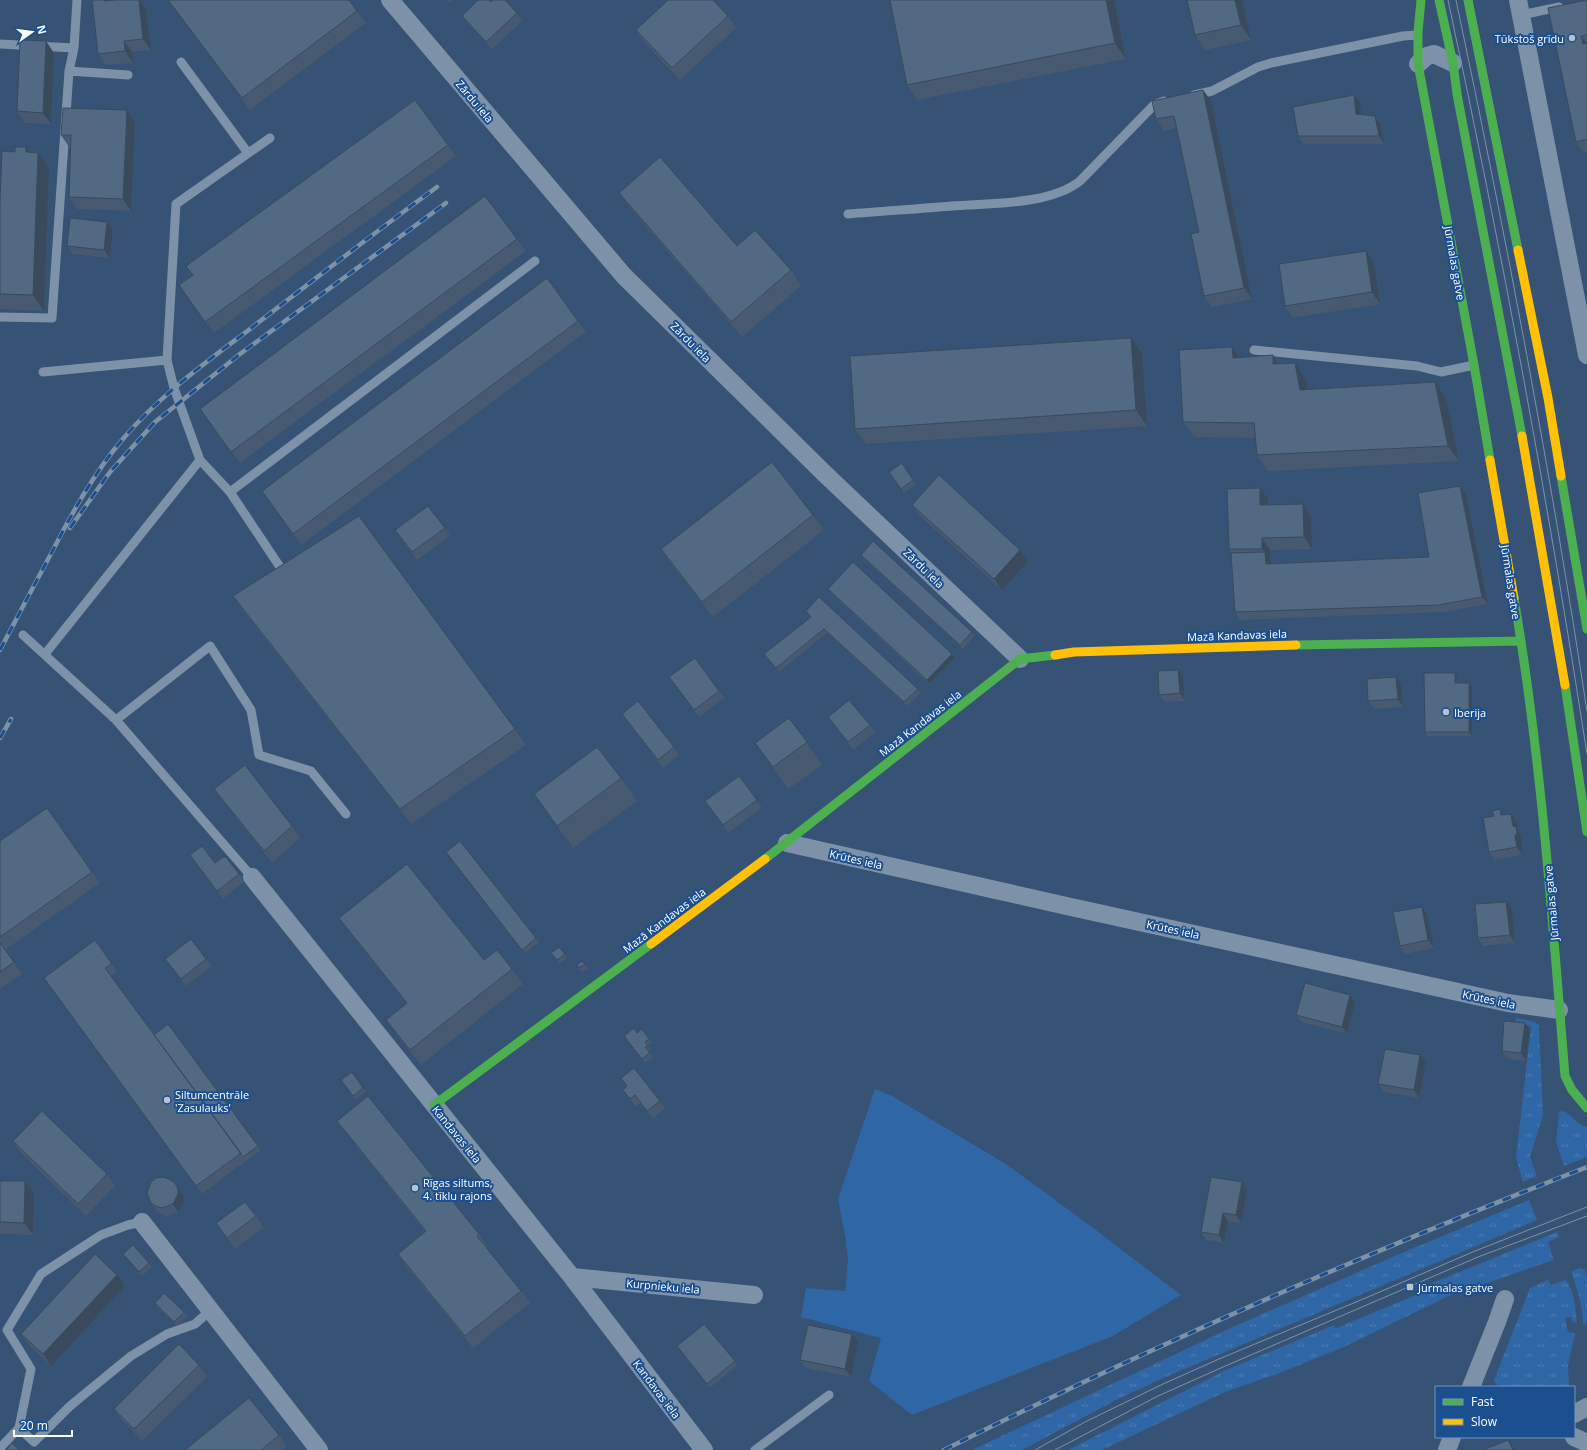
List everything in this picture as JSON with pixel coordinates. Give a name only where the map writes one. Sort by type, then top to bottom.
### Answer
[{"type":"street","name":"Zārdu iela","points":[[390,0],[624,276],[826,475],[1020,659]]},
{"type":"street","name":"Jūrmalas gatve","points":[[1421,0],[1417,35],[1418,64],[1474,365],[1521,641],[1540,784],[1551,894],[1565,1076],[1572,1090],[1585,1102]]},
{"type":"street","points":[[1439,0],[1453,63],[1457,94],[1511,368],[1544,558],[1587,832]]},
{"type":"street","points":[[1468,0],[1548,398],[1587,629]]},
{"type":"street","points":[[1519,8],[1587,355]]},
{"type":"street","points":[[1418,64],[1427,56],[1434,54],[1453,63]]},
{"type":"street","name":"Mazā Kandavas iela","points":[[434,1105],[787,843],[1020,659],[1074,652],[1291,645],[1521,641]]},
{"type":"street","name":"Krūtes iela","points":[[787,843],[1071,908],[1508,1003],[1559,1010]]},
{"type":"street","name":"Kandavas iela","points":[[252,877],[572,1278],[704,1450]]},
{"type":"street","points":[[142,1222],[319,1450]]},
{"type":"street","name":"Kurpnieku iela","points":[[572,1278],[754,1295]]},
{"type":"street","points":[[1473,1386],[1505,1299]]},
{"type":"street","points":[[1575,1413],[1587,1407]]},
{"type":"street","points":[[1575,1437],[1587,1442]]},
{"type":"street","points":[[1447,1450],[1452,1438]]},
{"type":"lane","points":[[0,317],[52,318],[69,71],[74,48],[77,0]]},
{"type":"lane","points":[[1519,8],[1566,5]]},
{"type":"lane","points":[[848,214],[1026,200],[1062,192],[1071,188],[1084,178],[1154,105],[1212,90],[1258,67],[1271,63],[1403,36],[1417,35]]},
{"type":"lane","points":[[0,44],[74,48]]},
{"type":"lane","points":[[181,62],[248,153]]},
{"type":"lane","points":[[69,71],[128,75]]},
{"type":"lane","points":[[270,138],[176,204],[167,360],[174,388],[200,460],[230,492],[284,573]]},
{"type":"lane","points":[[230,492],[535,261]]},
{"type":"lane","points":[[1254,350],[1417,366],[1441,372],[1474,365]]},
{"type":"lane","points":[[43,372],[167,360]]},
{"type":"lane","points":[[45,654],[200,460]]},
{"type":"lane","points":[[23,635],[116,720],[252,877]]},
{"type":"lane","points":[[116,720],[210,646],[251,710],[259,755],[310,771],[346,814]]},
{"type":"lane","points":[[0,1448],[19,1428],[31,1369],[7,1330],[41,1274],[101,1235],[128,1225],[142,1222]]},
{"type":"lane","points":[[19,1428],[34,1442],[70,1406],[132,1356],[167,1334],[196,1324],[210,1310]]},
{"type":"lane","points":[[755,1450],[829,1396]]},
{"type":"green space","points":[[1516,1018],[1535,1022],[1539,1026],[1543,1115],[1530,1157],[1537,1176],[1523,1182],[1516,1158],[1531,1026],[1515,1023]]},
{"type":"green space","points":[[875,1089],[892,1096],[1006,1164],[1181,1295],[1113,1336],[912,1415],[869,1381],[881,1338],[801,1317],[806,1288],[845,1291],[848,1260],[838,1199]]},
{"type":"green space","points":[[1559,1111],[1566,1112],[1582,1126],[1587,1127],[1587,1157],[1564,1166],[1556,1142]]},
{"type":"green space","points":[[1529,1200],[1537,1220],[1161,1379],[1118,1399],[1022,1450],[972,1450],[1235,1326],[1404,1252]]},
{"type":"green space","points":[[1557,1232],[1559,1237],[1548,1242],[1554,1260],[1457,1292],[1344,1347],[1277,1374],[1225,1392],[1102,1450],[1068,1450],[1226,1370],[1334,1325],[1336,1328],[1416,1295],[1420,1288]]},
{"type":"green space","points":[[1579,1268],[1585,1270],[1587,1276],[1586,1325],[1583,1324],[1582,1310],[1571,1272]]},
{"type":"green space","points":[[1548,1280],[1551,1285],[1565,1280],[1571,1288],[1577,1322],[1573,1323],[1571,1317],[1565,1318],[1568,1332],[1575,1333],[1568,1366],[1569,1386],[1499,1386],[1494,1380],[1530,1288]]},
{"type":"building","points":[[92,0],[139,0],[143,39],[124,41],[125,51],[98,54]]},
{"type":"building","points":[[168,0],[349,0],[357,11],[242,98]]},
{"type":"building","points":[[478,0],[489,0],[491,2],[492,0],[505,0],[517,13],[486,42],[462,16]]},
{"type":"building","points":[[668,0],[713,0],[728,16],[672,68],[636,30]]},
{"type":"building","points":[[890,0],[1106,0],[1115,43],[907,85]]},
{"type":"building","points":[[1187,0],[1235,0],[1241,25],[1195,35]]},
{"type":"building","points":[[1587,0],[1587,35],[1581,36],[1583,44],[1587,43],[1587,139],[1576,142],[1548,8]]},
{"type":"building","points":[[20,40],[46,41],[43,113],[17,111]]},
{"type":"building","points":[[1203,90],[1244,288],[1204,296],[1191,234],[1199,232],[1174,116],[1156,119],[1152,101]]},
{"type":"building","points":[[1354,95],[1356,114],[1375,116],[1379,136],[1298,136],[1293,107]]},
{"type":"building","points":[[415,100],[448,145],[205,322],[179,285],[193,275],[186,266]]},
{"type":"building","points":[[63,108],[127,110],[123,199],[69,197],[71,135],[61,135]]},
{"type":"building","points":[[15,147],[26,147],[26,152],[38,153],[33,295],[0,294],[0,201],[2,151],[15,152]]},
{"type":"building","points":[[660,157],[737,246],[755,230],[791,270],[731,322],[619,193]]},
{"type":"building","points":[[485,196],[517,239],[231,452],[200,409]]},
{"type":"building","points":[[70,218],[107,222],[104,250],[67,246]]},
{"type":"building","points":[[1366,251],[1372,292],[1285,306],[1279,264]]},
{"type":"building","points":[[547,278],[578,321],[293,534],[262,491]]},
{"type":"building","points":[[1131,338],[1136,410],[855,429],[850,356]]},
{"type":"building","points":[[1232,347],[1233,358],[1273,355],[1273,364],[1295,363],[1300,390],[1435,382],[1448,446],[1257,455],[1254,423],[1183,422],[1179,350]]},
{"type":"building","points":[[772,462],[813,515],[702,602],[661,549]]},
{"type":"building","points":[[902,463],[913,480],[901,489],[889,472]]},
{"type":"building","points":[[939,475],[1020,550],[994,579],[912,505]]},
{"type":"building","points":[[1460,486],[1482,597],[1439,605],[1235,612],[1231,553],[1265,552],[1266,564],[1429,557],[1418,493]]},
{"type":"building","points":[[1260,488],[1260,505],[1303,504],[1304,537],[1262,538],[1262,549],[1229,549],[1227,489]]},
{"type":"building","points":[[428,506],[445,528],[412,552],[395,530]]},
{"type":"building","points":[[359,516],[515,729],[400,809],[233,596]]},
{"type":"building","points":[[873,541],[972,632],[960,645],[861,555]]},
{"type":"building","points":[[853,562],[952,654],[927,680],[828,589]]},
{"type":"building","points":[[819,597],[918,689],[904,702],[824,629],[776,668],[764,654],[811,617],[806,611]]},
{"type":"building","points":[[695,658],[719,691],[694,710],[669,677]]},
{"type":"building","points":[[1178,670],[1180,693],[1159,695],[1158,671]]},
{"type":"building","points":[[1424,673],[1455,673],[1455,683],[1469,683],[1469,732],[1425,732]]},
{"type":"building","points":[[1396,677],[1398,699],[1368,701],[1367,679]]},
{"type":"building","points":[[849,700],[870,725],[848,742],[828,717]]},
{"type":"building","points":[[638,701],[674,747],[658,760],[622,714]]},
{"type":"building","points":[[789,718],[807,742],[773,767],[755,743]]},
{"type":"building","points":[[597,747],[621,778],[557,826],[534,794]]},
{"type":"building","points":[[245,765],[292,826],[264,851],[214,789]]},
{"type":"building","points":[[739,776],[757,800],[723,825],[705,801]]},
{"type":"building","points":[[47,808],[92,872],[0,937],[0,841]]},
{"type":"building","points":[[1500,809],[1501,815],[1511,814],[1513,826],[1516,827],[1517,833],[1515,836],[1517,847],[1489,852],[1483,818],[1494,816],[1492,811]]},
{"type":"building","points":[[460,841],[536,938],[522,950],[446,852]]},
{"type":"building","points":[[202,846],[215,863],[225,856],[239,874],[217,891],[190,855]]},
{"type":"building","points":[[407,864],[484,960],[497,950],[512,969],[410,1050],[386,1020],[407,1003],[339,918]]},
{"type":"building","points":[[1506,902],[1510,935],[1478,938],[1475,904]]},
{"type":"building","points":[[1422,907],[1428,940],[1400,946],[1393,912]]},
{"type":"building","points":[[191,939],[206,959],[181,979],[165,959]]},
{"type":"building","name":"Siltumcentrāle 'Zasulauks'","points":[[95,940],[112,964],[105,968],[241,1153],[196,1186],[44,978]]},
{"type":"building","points":[[0,943],[14,962],[0,972]]},
{"type":"building","points":[[559,947],[565,954],[557,960],[551,953]]},
{"type":"building","points":[[582,961],[585,964],[579,968],[577,965]]},
{"type":"building","points":[[1305,983],[1350,995],[1342,1027],[1296,1015]]},
{"type":"building","points":[[1504,1021],[1525,1023],[1521,1053],[1502,1051]]},
{"type":"building","points":[[168,1024],[258,1146],[243,1157],[154,1035]]},
{"type":"building","points":[[634,1028],[637,1033],[642,1029],[649,1039],[645,1042],[648,1046],[645,1047],[650,1053],[642,1059],[624,1036]]},
{"type":"building","points":[[1385,1049],[1420,1055],[1414,1090],[1378,1084]]},
{"type":"building","points":[[634,1068],[660,1101],[647,1111],[635,1095],[630,1099],[623,1090],[627,1086],[621,1078]]},
{"type":"building","points":[[352,1072],[363,1088],[353,1096],[341,1080]]},
{"type":"building","points":[[368,1096],[479,1234],[477,1236],[521,1291],[465,1336],[398,1254],[426,1231],[337,1121]]},
{"type":"building","points":[[42,1111],[107,1174],[78,1204],[13,1141]]},
{"type":"building","points":[[163,1177],[175,1183],[178,1189],[178,1194],[173,1204],[162,1208],[151,1203],[147,1193],[151,1182],[156,1178]]},
{"type":"building","points":[[1211,1177],[1242,1182],[1236,1215],[1223,1213],[1219,1235],[1201,1232]]},
{"type":"building","points":[[0,1181],[25,1181],[24,1223],[0,1222]]},
{"type":"building","points":[[245,1202],[256,1216],[227,1238],[216,1223]]},
{"type":"building","points":[[133,1245],[149,1263],[139,1272],[123,1254]]},
{"type":"building","points":[[95,1254],[117,1275],[43,1354],[21,1334]]},
{"type":"building","points":[[164,1293],[184,1312],[174,1322],[155,1303]]},
{"type":"building","points":[[704,1324],[735,1361],[707,1384],[677,1346]]},
{"type":"building","points":[[808,1325],[852,1334],[845,1369],[800,1360]]},
{"type":"building","points":[[179,1344],[199,1365],[134,1429],[114,1409]]},
{"type":"building","points":[[249,1398],[279,1435],[261,1450],[185,1450]]},
{"type":"building","points":[[1508,1440],[1513,1450],[1483,1450]]},
{"type":"building","points":[[12,1443],[19,1450],[6,1450]]},
{"type":"tram line","points":[[1448,0],[1487,188],[1523,376],[1587,754]]},
{"type":"tram line","points":[[1456,0],[1527,355],[1587,711]]},
{"type":"tram line","points":[[1035,1450],[1085,1422],[1163,1384],[1219,1359],[1475,1251],[1587,1207]]},
{"type":"tram line","points":[[1055,1450],[1158,1396],[1223,1367],[1478,1257],[1587,1216]]},
{"type":"railway","points":[[0,650],[67,523],[84,494],[102,466],[136,424],[199,367],[366,239],[437,187]]},
{"type":"railway","points":[[70,528],[110,472],[155,422],[240,354],[446,203]]},
{"type":"railway","points":[[0,738],[11,719]]},
{"type":"railway","points":[[944,1450],[1102,1373],[1262,1301],[1424,1232],[1587,1167]]},
{"type":"traffic: fast","points":[[1421,0],[1418,32],[1418,64],[1474,365],[1490,460]]},
{"type":"traffic: fast","points":[[1439,0],[1453,63],[1457,94],[1522,436]]},
{"type":"traffic: fast","points":[[1468,0],[1518,250]]},
{"type":"traffic: fast","points":[[1561,476],[1587,629]]},
{"type":"traffic: fast","points":[[1514,598],[1532,717],[1539,776],[1565,1076],[1572,1090],[1587,1108]]},
{"type":"traffic: fast","points":[[1296,645],[1521,641]]},
{"type":"traffic: fast","points":[[765,859],[1020,659],[1055,655]]},
{"type":"traffic: fast","points":[[1565,685],[1587,832]]},
{"type":"traffic: fast","points":[[434,1105],[651,944]]},
{"type":"traffic: slow","points":[[1518,250],[1548,398],[1561,476]]},
{"type":"traffic: slow","points":[[1522,436],[1565,685]]},
{"type":"traffic: slow","points":[[1490,460],[1514,598]]},
{"type":"traffic: slow","points":[[1055,655],[1074,652],[1296,645]]},
{"type":"traffic: slow","points":[[651,944],[765,859]]},
{"type":"place","name":"Tūkstoš grīdu","points":[[1572,38]]},
{"type":"place","name":"Iberija","points":[[1446,712]]},
{"type":"place","name":"Siltumcentrāle 'Zasulauks'","points":[[167,1100]]},
{"type":"place","name":"Rīgas siltums, 4. tīklu rajons","points":[[415,1188]]},
{"type":"place","name":"Jūrmalas gatve","points":[[1410,1287]]}]
